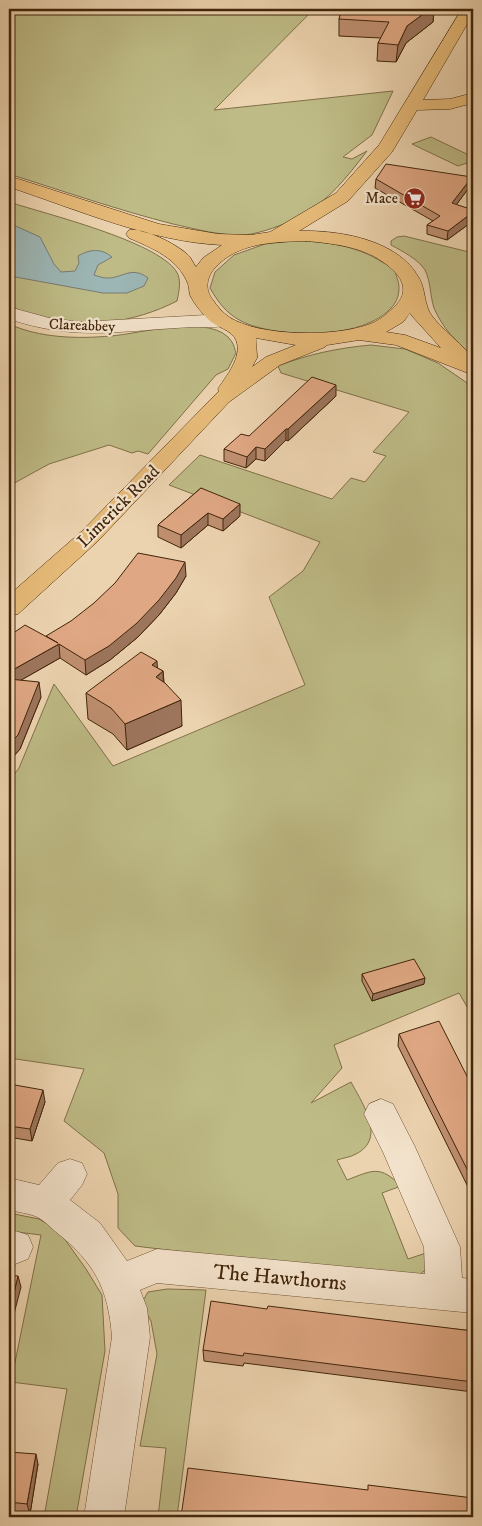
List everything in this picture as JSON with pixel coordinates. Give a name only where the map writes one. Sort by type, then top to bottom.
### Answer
[{"type":"main road","points":[[469,9],[386,148],[342,198],[331,222],[332,230],[349,240],[372,248],[392,258],[410,277],[420,313],[472,368]]},
{"type":"main road","points":[[411,105],[450,104],[473,98]]},
{"type":"main road","points":[[9,181],[129,220],[184,234],[231,240],[254,240]]},
{"type":"main road","points":[[9,194],[136,234],[162,246],[181,258],[209,309],[246,339],[246,358],[222,398]]},
{"type":"main road","points":[[272,236],[308,219],[342,198]]},
{"type":"main road","points":[[198,289],[204,267],[214,258],[227,250],[254,240],[272,236],[306,236],[349,240]]},
{"type":"main road","points":[[355,335],[391,322],[404,311],[412,300],[414,288]]},
{"type":"main road","points":[[228,324],[267,336],[326,340]]},
{"type":"main road","points":[[222,398],[272,361],[326,340],[355,335],[374,335],[398,339],[420,346],[472,368]]},
{"type":"main road","name":"Limerick Road","points":[[9,608],[90,536],[222,398]]},
{"type":"street","name":"Clareabbey","points":[[126,326],[161,316],[190,303],[198,289]]},
{"type":"street","name":"Clareabbey","points":[[9,313],[42,324],[64,327],[126,326],[199,319],[228,324]]},
{"type":"street","name":"The Hawthorns","points":[[119,1281],[157,1266],[458,1294],[442,1247],[387,1151],[380,1114]]},
{"type":"street","points":[[46,1203],[70,1174]]},
{"type":"street","points":[[9,1194],[46,1203],[87,1235],[109,1263],[119,1281],[128,1308],[131,1336],[104,1517]]},
{"type":"shaded area","points":[[9,9],[314,9],[214,110],[393,91],[372,135],[343,157],[352,159],[367,151],[336,188],[319,204],[293,220],[265,231],[245,235],[199,230],[132,213],[9,174]]},
{"type":"shaded area","points":[[431,137],[473,157],[473,161],[458,166],[412,144]]},
{"type":"shaded area","points":[[9,202],[73,221],[147,249],[165,260],[178,274],[179,289],[177,301],[143,315],[108,322],[90,323],[54,321],[36,317],[9,305]]},
{"type":"shaded area","points":[[404,236],[473,253],[473,356],[451,335],[437,315],[425,270],[414,259],[391,245],[391,241],[397,237]]},
{"type":"shaded area","points":[[302,240],[333,244],[363,252],[393,269],[399,283],[395,303],[383,315],[365,324],[345,330],[299,333],[257,327],[241,321],[223,307],[210,288],[215,272],[234,255],[265,244]]},
{"type":"shaded area","points":[[9,324],[46,335],[72,337],[111,336],[175,327],[193,326],[209,328],[223,333],[232,342],[236,353],[228,369],[216,375],[148,454],[138,451],[132,453],[109,445],[49,464],[9,486]]},
{"type":"shaded area","points":[[371,345],[405,349],[438,363],[473,387],[473,1017],[459,993],[334,1045],[342,1068],[311,1103],[351,1082],[361,1100],[369,1120],[370,1139],[365,1147],[356,1154],[337,1160],[347,1180],[376,1171],[382,1172],[394,1179],[401,1186],[382,1193],[408,1259],[429,1252],[428,1263],[424,1271],[417,1276],[406,1279],[135,1246],[118,1228],[118,1194],[104,1153],[64,1121],[84,1069],[9,1058],[9,781],[19,768],[54,684],[113,766],[305,685],[269,597],[303,571],[320,542],[169,485],[200,455],[332,499],[351,478],[365,482],[386,456],[373,452],[409,412],[281,373],[278,366],[324,352]]},
{"type":"shaded area","points":[[9,1213],[39,1219],[59,1231],[102,1295],[105,1351],[76,1517],[44,1517],[67,1389],[11,1382],[41,1235],[9,1231]]},
{"type":"shaded area","points":[[167,1289],[206,1290],[177,1517],[158,1517],[166,1448],[140,1446],[157,1354],[151,1321],[141,1304],[148,1292]]},
{"type":"water","points":[[9,223],[40,237],[54,264],[61,272],[75,271],[79,263],[78,256],[95,250],[104,252],[112,257],[98,265],[94,275],[112,278],[137,273],[148,278],[144,286],[127,293],[103,293],[10,276]]},
{"type":"building","points":[[342,9],[430,9],[407,26],[398,45],[378,43],[389,22],[339,19]]},
{"type":"building","points":[[386,164],[472,177],[452,203],[473,210],[473,212],[448,231],[427,225],[440,216],[376,179]]},
{"type":"building","points":[[312,377],[336,385],[265,449],[256,447],[247,457],[224,449],[241,434],[249,436]]},
{"type":"building","points":[[201,488],[240,504],[223,519],[208,513],[181,535],[158,525]]},
{"type":"building","points":[[138,553],[185,562],[176,578],[159,600],[137,623],[109,646],[85,660],[59,644],[9,672],[9,636],[25,625],[58,643],[46,636],[71,621],[94,603],[115,583]]},
{"type":"building","points":[[141,652],[157,661],[152,665],[163,671],[156,677],[165,683],[181,700],[125,724],[111,708],[86,693]]},
{"type":"building","points":[[9,679],[39,682],[18,735],[9,744]]},
{"type":"building","points":[[414,959],[425,978],[373,994],[362,974]]},
{"type":"building","points":[[439,1021],[473,1088],[473,1181],[399,1034]]},
{"type":"building","points":[[9,1084],[43,1090],[30,1129],[9,1126]]},
{"type":"building","points":[[9,1275],[18,1276],[9,1313]]},
{"type":"building","points":[[211,1301],[267,1309],[268,1306],[473,1331],[473,1382],[244,1353],[243,1356],[203,1350]]},
{"type":"building","points":[[9,1452],[36,1454],[27,1504],[9,1502]]},
{"type":"building","points":[[188,1468],[368,1490],[368,1485],[473,1498],[473,1517],[181,1517]]},
{"type":"place","name":"Mace","points":[[414,198]]}]
